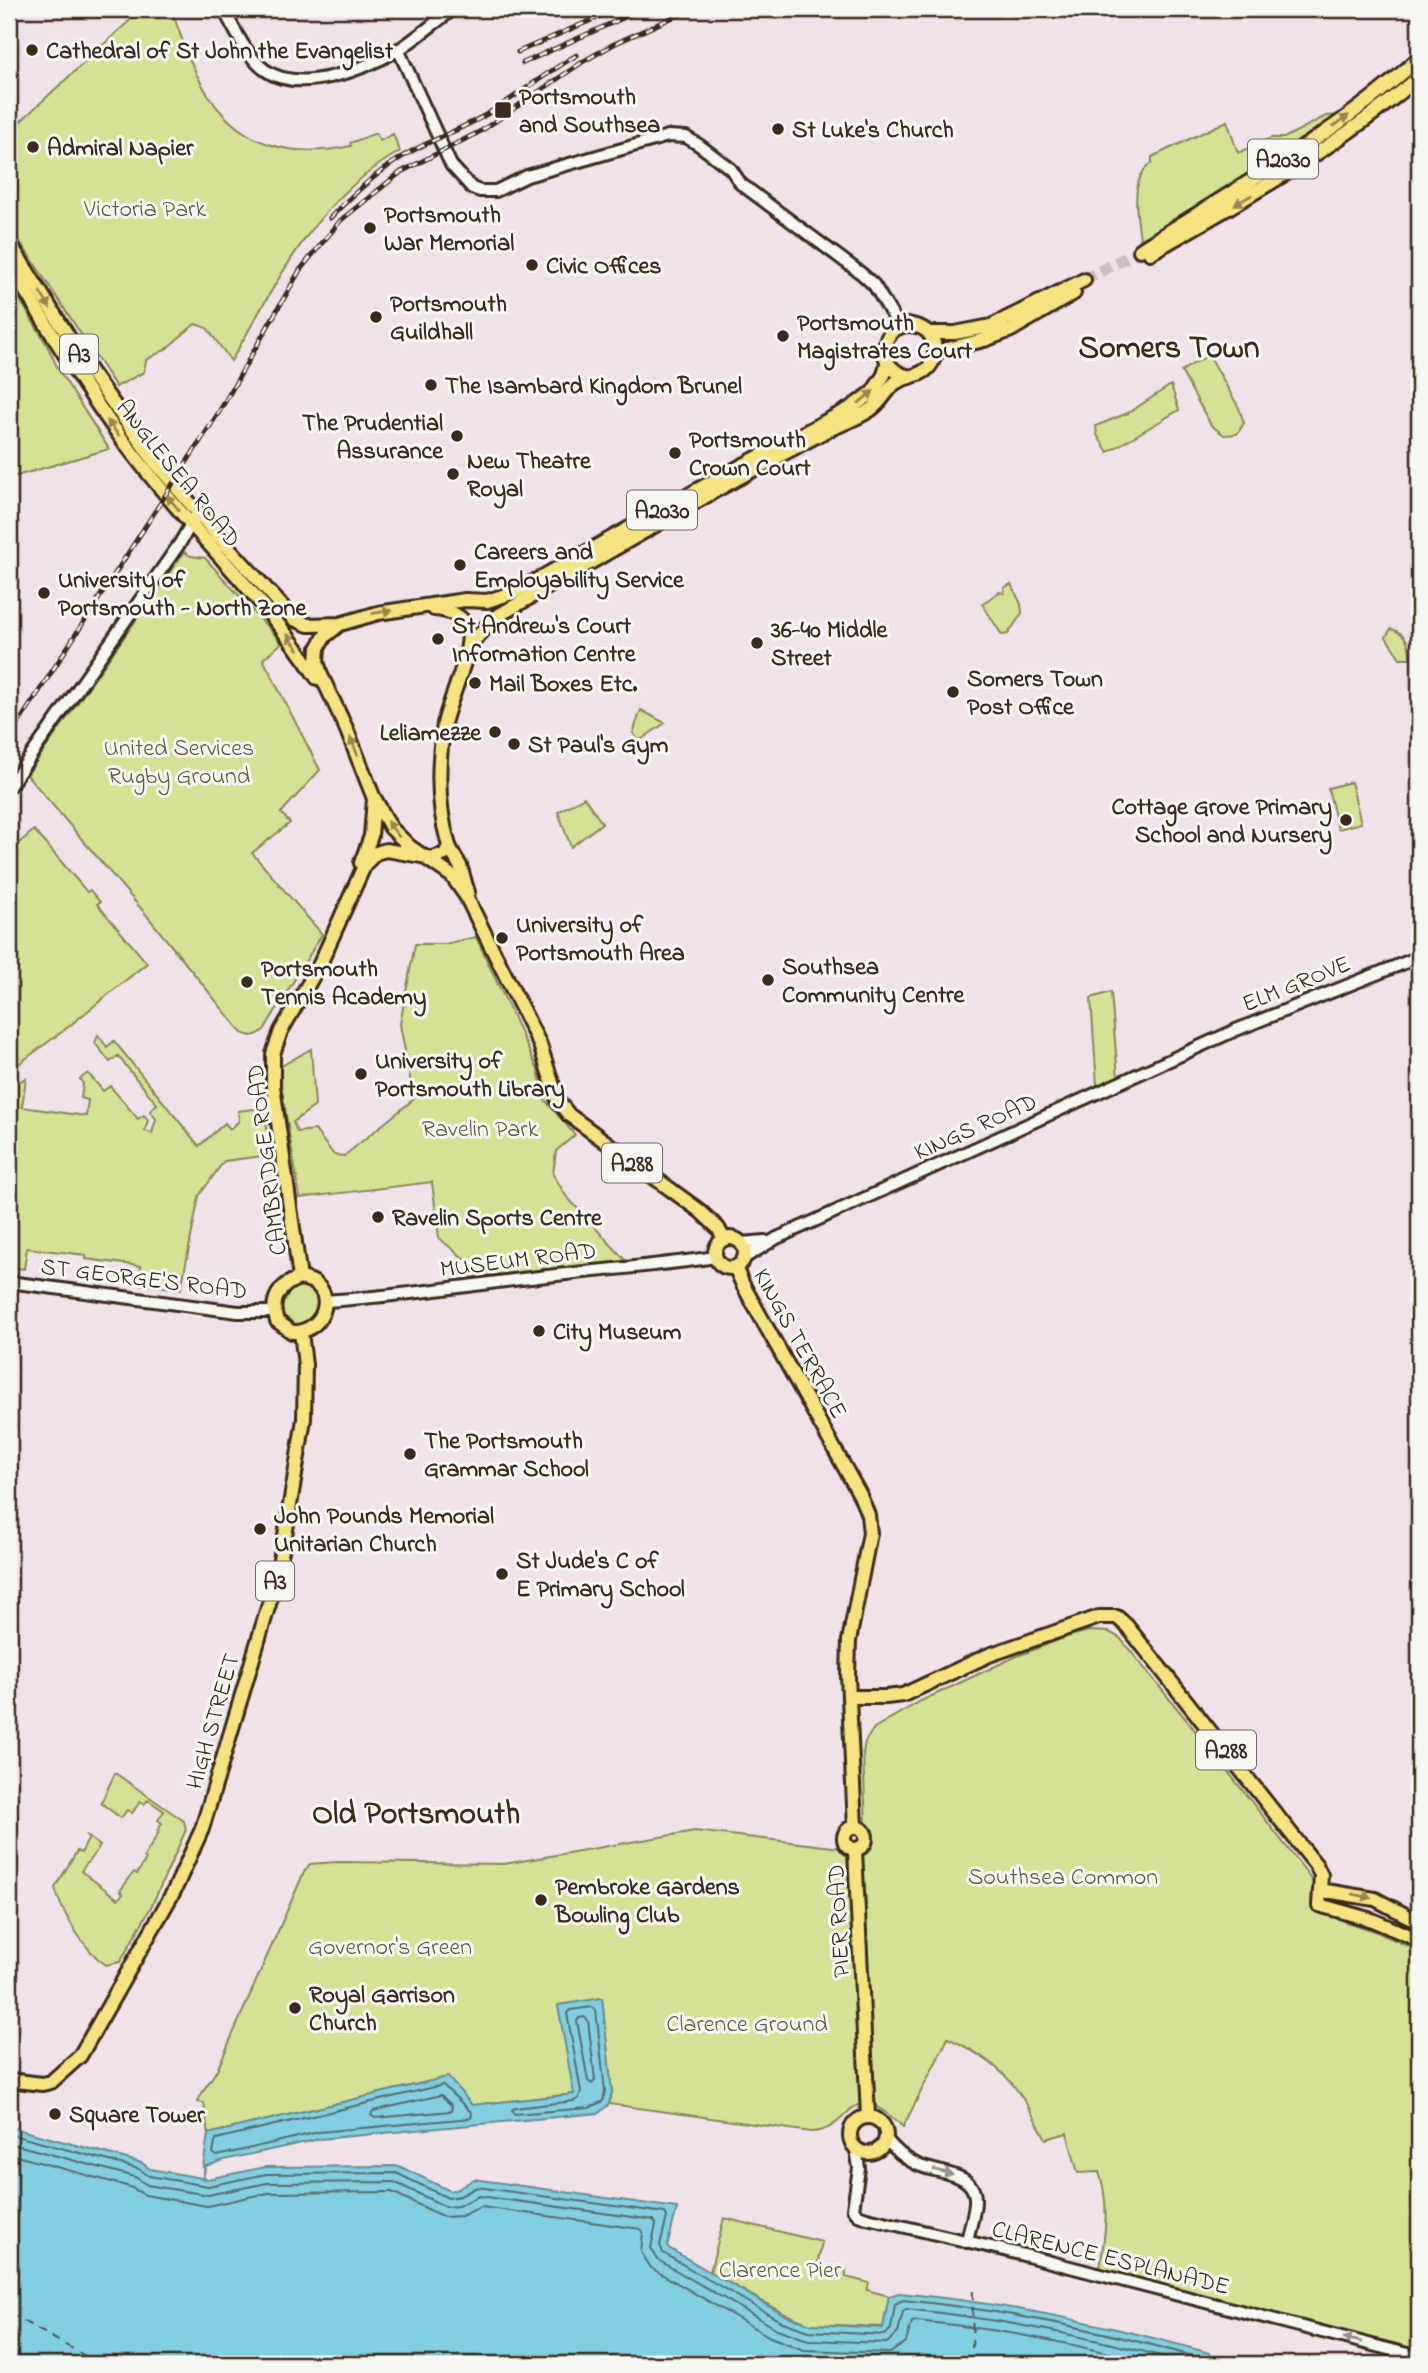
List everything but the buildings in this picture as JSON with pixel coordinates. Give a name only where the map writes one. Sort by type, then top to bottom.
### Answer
[{"type":"main road","name":"A2030","points":[[1419,58],[1384,89],[1328,131],[1140,254],[1260,190],[1322,149],[1419,77]]},
{"type":"main road","name":"ANGLESEA ROAD","points":[[9,242],[116,410],[155,462],[198,512],[295,619],[308,625],[340,624]]},
{"type":"main road","name":"ANGLESEA ROAD","points":[[9,264],[104,416],[142,466],[281,626],[331,699]]},
{"type":"main road","points":[[929,333],[935,352],[933,361],[924,371],[907,376],[900,374],[887,362],[884,349],[886,339],[892,331],[905,325],[915,325],[929,333],[955,333],[991,326],[1084,284],[1011,330],[935,352]]},
{"type":"main road","name":"A2030","points":[[410,609],[465,600],[487,601],[515,592],[863,401],[880,382],[887,362]]},
{"type":"main road","name":"A2030","points":[[465,661],[472,643],[494,618],[721,488],[862,415],[878,404],[895,384],[907,376]]},
{"type":"main road","name":"A3","points":[[410,609],[443,610],[461,619],[467,626],[469,636],[465,661],[447,714],[440,762],[440,788],[449,846],[442,857],[422,856],[395,832],[373,796],[318,667],[318,648],[325,636],[340,624],[378,612],[410,609]]},
{"type":"main road","name":"CAMBRIDGE ROAD","points":[[353,888],[371,836],[373,796]]},
{"type":"main road","name":"A288","points":[[449,846],[461,869],[472,906]]},
{"type":"main road","name":"CAMBRIDGE ROAD","points":[[300,1278],[273,1086],[273,1054],[281,1031],[320,964],[365,864],[376,853],[392,850],[422,856]]},
{"type":"main road","name":"A288","points":[[422,856],[452,876],[472,906],[540,1045],[549,1080],[558,1101],[569,1115],[700,1211],[718,1228],[724,1239]]},
{"type":"main road","points":[[735,1238],[741,1243],[745,1250],[740,1263],[723,1266],[715,1257],[716,1246],[724,1239],[735,1238]]},
{"type":"main road","name":"KINGS TERRACE","points":[[740,1263],[743,1285],[860,1495],[868,1515],[870,1533],[849,1641],[849,1697]]},
{"type":"main road","points":[[300,1278],[316,1283],[326,1301],[323,1313],[307,1330],[292,1332],[280,1325],[274,1312],[275,1297],[292,1280],[300,1278]]},
{"type":"main road","name":"HIGH STREET","points":[[9,2080],[42,2084],[51,2082],[80,2056],[174,1891],[204,1823],[272,1594],[284,1542],[304,1419],[305,1364],[300,1332]]},
{"type":"main road","name":"A288","points":[[849,1697],[903,1695],[1011,1647],[1099,1617],[1117,1617],[1127,1626],[1316,1865],[1321,1875],[1319,1905],[1384,1924],[1419,1940]]},
{"type":"main road","name":"PIER ROAD","points":[[849,1697],[855,1827],[863,1831],[866,1839],[863,1847],[855,1850],[868,2116]]},
{"type":"main road","points":[[1320,1890],[1375,1899],[1419,1922]]},
{"type":"main road","points":[[868,2116],[883,2123],[886,2139],[884,2145],[868,2153],[856,2149],[850,2140],[851,2129],[858,2120],[868,2116]]},
{"type":"street","points":[[223,9],[255,61],[281,78],[300,80],[321,79],[345,73],[398,50],[454,9]]},
{"type":"street","points":[[398,50],[456,173],[472,188],[496,191],[527,176],[668,136],[686,137],[731,169],[741,184],[862,274],[874,285],[900,328]]},
{"type":"street","points":[[9,787],[174,551],[198,512]]},
{"type":"street","name":"ELM GROVE","points":[[1189,1050],[1419,957]]},
{"type":"street","name":"KINGS ROAD","points":[[740,1263],[778,1238],[1189,1050]]},
{"type":"street","name":"KINGS ROAD","points":[[741,1243],[778,1238]]},
{"type":"street","name":"MUSEUM ROAD","points":[[326,1301],[376,1298],[715,1257]]},
{"type":"street","name":"ST GEORGE'S ROAD","points":[[9,1282],[238,1312],[274,1312]]},
{"type":"street","points":[[886,2139],[901,2155],[918,2165],[960,2177],[968,2182],[975,2199],[967,2242]]},
{"type":"street","name":"CLARENCE ESPLANADE","points":[[856,2149],[859,2168],[853,2209],[858,2215],[1419,2357]]},
{"type":"green space","name":"Victoria Park","points":[[142,9],[171,9],[204,88],[217,108],[249,135],[267,144],[307,151],[351,146],[350,143],[376,133],[380,141],[393,134],[400,151],[370,171],[321,218],[283,272],[231,361],[207,328],[195,324],[166,349],[146,360],[144,372],[116,387],[9,225],[9,132]]},
{"type":"green space","points":[[1343,115],[1140,239],[1136,208],[1137,187],[1145,170],[1152,163],[1152,157],[1227,121],[1238,153],[1271,138],[1284,138],[1326,116]]},
{"type":"green space","points":[[11,285],[47,345],[58,369],[109,449],[13,477],[9,470]]},
{"type":"green space","points":[[1209,355],[1239,408],[1244,423],[1237,434],[1224,435],[1211,425],[1181,371]]},
{"type":"green space","points":[[1171,385],[1179,410],[1108,452],[1097,435],[1096,426],[1128,413]]},
{"type":"green space","name":"United Services Rugby Ground","points":[[184,552],[205,558],[282,643],[263,659],[320,770],[281,813],[290,823],[252,853],[322,934],[264,1030],[253,1036],[242,1033],[144,912],[27,775]]},
{"type":"green space","points":[[1011,584],[1021,604],[1022,613],[1008,634],[1002,635],[982,604],[999,592],[1004,593],[1004,588]]},
{"type":"green space","points":[[1391,629],[1406,639],[1410,658],[1400,658],[1386,637]]},
{"type":"green space","points":[[641,710],[665,723],[639,741],[633,733]]},
{"type":"green space","points":[[1351,782],[1361,823],[1338,829],[1328,788]]},
{"type":"green space","points":[[584,797],[602,823],[571,847],[558,812]]},
{"type":"green space","points":[[34,830],[87,892],[90,890],[100,902],[97,904],[147,963],[9,1071],[9,852]]},
{"type":"green space","name":"Ravelin Park","points":[[476,937],[538,1070],[545,1100],[575,1135],[556,1151],[553,1174],[566,1196],[626,1261],[472,1277],[467,1261],[439,1238],[432,1182],[300,1198],[278,1068],[311,1049],[315,1106],[293,1122],[297,1132],[315,1130],[334,1155],[344,1156],[414,1099],[400,1024],[415,944],[445,944]]},
{"type":"green space","points":[[1111,992],[1118,1078],[1097,1086],[1091,998]]},
{"type":"green space","points":[[98,1035],[107,1047],[114,1041],[199,1146],[225,1123],[230,1129],[239,1121],[238,1111],[264,1108],[271,1155],[224,1161],[199,1196],[181,1289],[139,1284],[141,1266],[86,1259],[86,1255],[27,1248],[24,1269],[9,1267],[9,1080],[13,1077],[18,1082],[26,1078],[22,1107],[86,1116],[88,1100],[81,1098],[83,1084],[80,1079],[88,1073],[103,1091],[110,1086],[138,1119],[144,1115],[148,1120],[145,1131],[152,1133],[156,1119],[150,1111],[157,1104],[118,1056],[110,1062],[95,1043]]},
{"type":"green space","points":[[304,1284],[319,1291],[322,1307],[305,1323],[294,1325],[285,1317],[281,1307],[292,1288]]},
{"type":"green space","name":"Southsea Common","points":[[1090,1631],[1109,1632],[1120,1638],[1345,1922],[1372,1930],[1419,1951],[1419,2352],[1100,2268],[1105,2208],[1099,2172],[1078,2173],[1067,2133],[1046,2139],[1007,2078],[983,2058],[948,2038],[903,2127],[884,2112],[870,2105],[860,2104],[836,2123],[811,2132],[609,2104],[612,2092],[602,1999],[558,2005],[575,2094],[472,2105],[447,2077],[208,2134],[204,2103],[198,2102],[218,2068],[304,1872],[310,1864],[504,1864],[695,1831],[867,1851],[863,1753],[865,1742],[874,1728],[921,1701],[1015,1657],[1069,1636]]},
{"type":"green space","points":[[115,1773],[184,1821],[186,1830],[151,1907],[120,1962],[106,1965],[75,1930],[55,1888],[77,1851],[81,1853],[88,1840],[87,1836],[100,1846],[81,1871],[118,1899],[123,1894],[120,1891],[134,1872],[137,1874],[146,1859],[144,1857],[159,1832],[157,1831],[162,1823],[158,1820],[164,1811],[148,1800],[144,1804],[140,1802],[132,1813],[127,1810],[121,1818],[101,1803]]},
{"type":"green space","name":"Clarence Pier","points":[[724,2218],[822,2242],[817,2265],[846,2271],[846,2277],[869,2283],[867,2290],[889,2296],[883,2327],[810,2324],[783,2313],[710,2272]]},
{"type":"water","points":[[602,1998],[612,2092],[609,2104],[599,2113],[320,2139],[203,2167],[208,2134],[448,2077],[472,2105],[574,2094],[558,2005]]},
{"type":"water","points":[[9,2127],[142,2163],[150,2169],[208,2179],[265,2167],[399,2166],[450,2191],[474,2179],[677,2208],[667,2247],[782,2314],[810,2324],[883,2328],[889,2296],[899,2293],[1017,2309],[1094,2324],[1209,2353],[1210,2362],[1217,2364],[9,2364]]},
{"type":"waterway","points":[[203,2179],[205,2167]]},
{"type":"ferry route","points":[[972,2364],[973,2285]]},
{"type":"ferry route","points":[[9,2313],[99,2364]]},
{"type":"ferry route","points":[[9,2352],[30,2364]]},
{"type":"tunnel","points":[[1084,280],[1140,250]]},
{"type":"railway","points":[[518,52],[617,9]]},
{"type":"railway","points":[[523,63],[643,9]]},
{"type":"railway","points":[[9,738],[219,412],[300,270],[341,220],[401,172],[481,131],[584,61],[614,44],[691,9]]},
{"type":"railway","points":[[330,218],[347,200],[395,162],[482,117],[577,55]]},
{"type":"place","name":"Cathedral of St John the Evangelist","points":[[32,50]]},
{"type":"place","name":"Portsmouth and Southsea","points":[[503,110]]},
{"type":"place","name":"St Luke's Church","points":[[778,129]]},
{"type":"place","name":"Admiral Napier","points":[[33,147]]},
{"type":"place","name":"Portsmouth War Memorial","points":[[370,228]]},
{"type":"place","name":"Civic Offices","points":[[532,265]]},
{"type":"place","name":"Portsmouth Guildhall","points":[[376,317]]},
{"type":"place","name":"Portsmouth Magistrates Court","points":[[783,336]]},
{"type":"place","name":"The Isambard Kingdom Brunel","points":[[431,385]]},
{"type":"place","name":"The Prudential Assurance","points":[[457,436]]},
{"type":"place","name":"Portsmouth Crown Court","points":[[675,453]]},
{"type":"place","name":"New Theatre Royal","points":[[453,474]]},
{"type":"place","name":"Careers and Employability Service","points":[[460,565]]},
{"type":"place","name":"University of Portsmouth - North Zone","points":[[44,593]]},
{"type":"place","name":"St Andrew's Court Information Centre","points":[[438,639]]},
{"type":"place","name":"36-40 Middle Street","points":[[757,643]]},
{"type":"place","name":"Mail Boxes Etc.","points":[[475,683]]},
{"type":"place","name":"Somers Town Post Office","points":[[953,692]]},
{"type":"place","name":"Leliamezze","points":[[495,732]]},
{"type":"place","name":"St Paul's Gym","points":[[514,744]]},
{"type":"place","name":"Cottage Grove Primary School and Nursery","points":[[1346,820]]},
{"type":"place","name":"University of Portsmouth Area","points":[[502,938]]},
{"type":"place","name":"Southsea Community Centre","points":[[768,980]]},
{"type":"place","name":"Portsmouth Tennis Academy","points":[[247,982]]},
{"type":"place","name":"University of Portsmouth Library","points":[[361,1074]]},
{"type":"place","name":"Ravelin Sports Centre","points":[[378,1217]]},
{"type":"place","name":"City Museum","points":[[539,1331]]},
{"type":"place","name":"The Portsmouth Grammar School","points":[[410,1454]]},
{"type":"place","name":"John Pounds Memorial Unitarian Church","points":[[260,1529]]},
{"type":"place","name":"St Jude's C of E Primary School","points":[[502,1574]]},
{"type":"place","name":"Pembroke Gardens Bowling Club","points":[[541,1900]]},
{"type":"place","name":"Royal Garrison Church","points":[[295,2008]]},
{"type":"place","name":"Square Tower","points":[[55,2114]]},
{"type":"district","name":"Somers Town","points":[[1169,346]]},
{"type":"district","name":"Old Portsmouth","points":[[416,1812]]},
{"type":"park label","name":"Governor's Green","points":[[390,1946]]},
{"type":"park label","name":"Clarence Ground","points":[[747,2023]]}]
